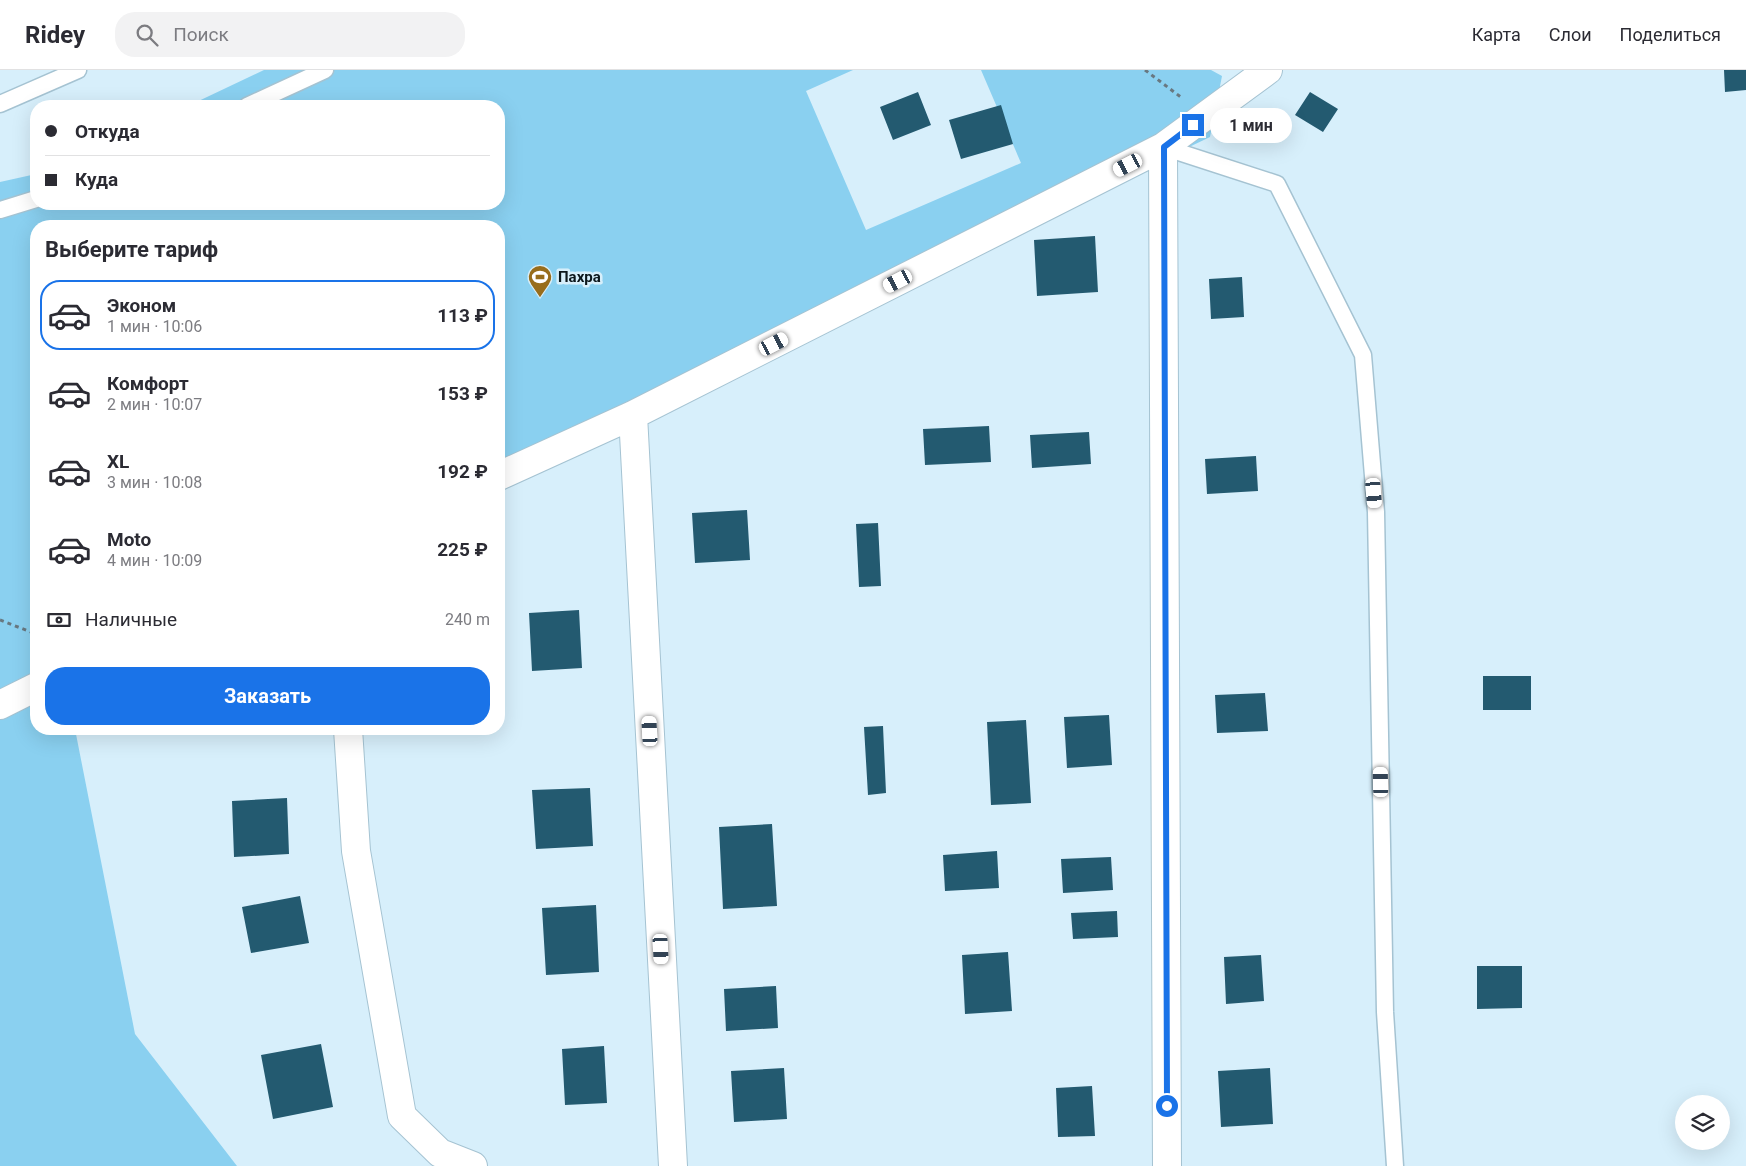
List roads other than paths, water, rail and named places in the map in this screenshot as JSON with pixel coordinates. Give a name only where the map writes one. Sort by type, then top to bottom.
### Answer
[{"type":"street","points":[[505,473],[632,415],[1164,147],[1268,70]]},
{"type":"street","points":[[1164,147],[1167,1166]]},
{"type":"street","points":[[632,415],[673,1166]]},
{"type":"street","points":[[0,705],[30,690]]},
{"type":"street","points":[[348,735],[356,851],[402,1116],[440,1152],[473,1166]]},
{"type":"lane","points":[[0,104],[78,70]]},
{"type":"lane","points":[[260,100],[324,70]]},
{"type":"lane","points":[[1164,147],[1276,184],[1362,354],[1376,512],[1386,1012],[1395,1166]]},
{"type":"lane","points":[[0,210],[30,201]]},
{"type":"place","name":"Пахра","points":[[540,298]]}]
